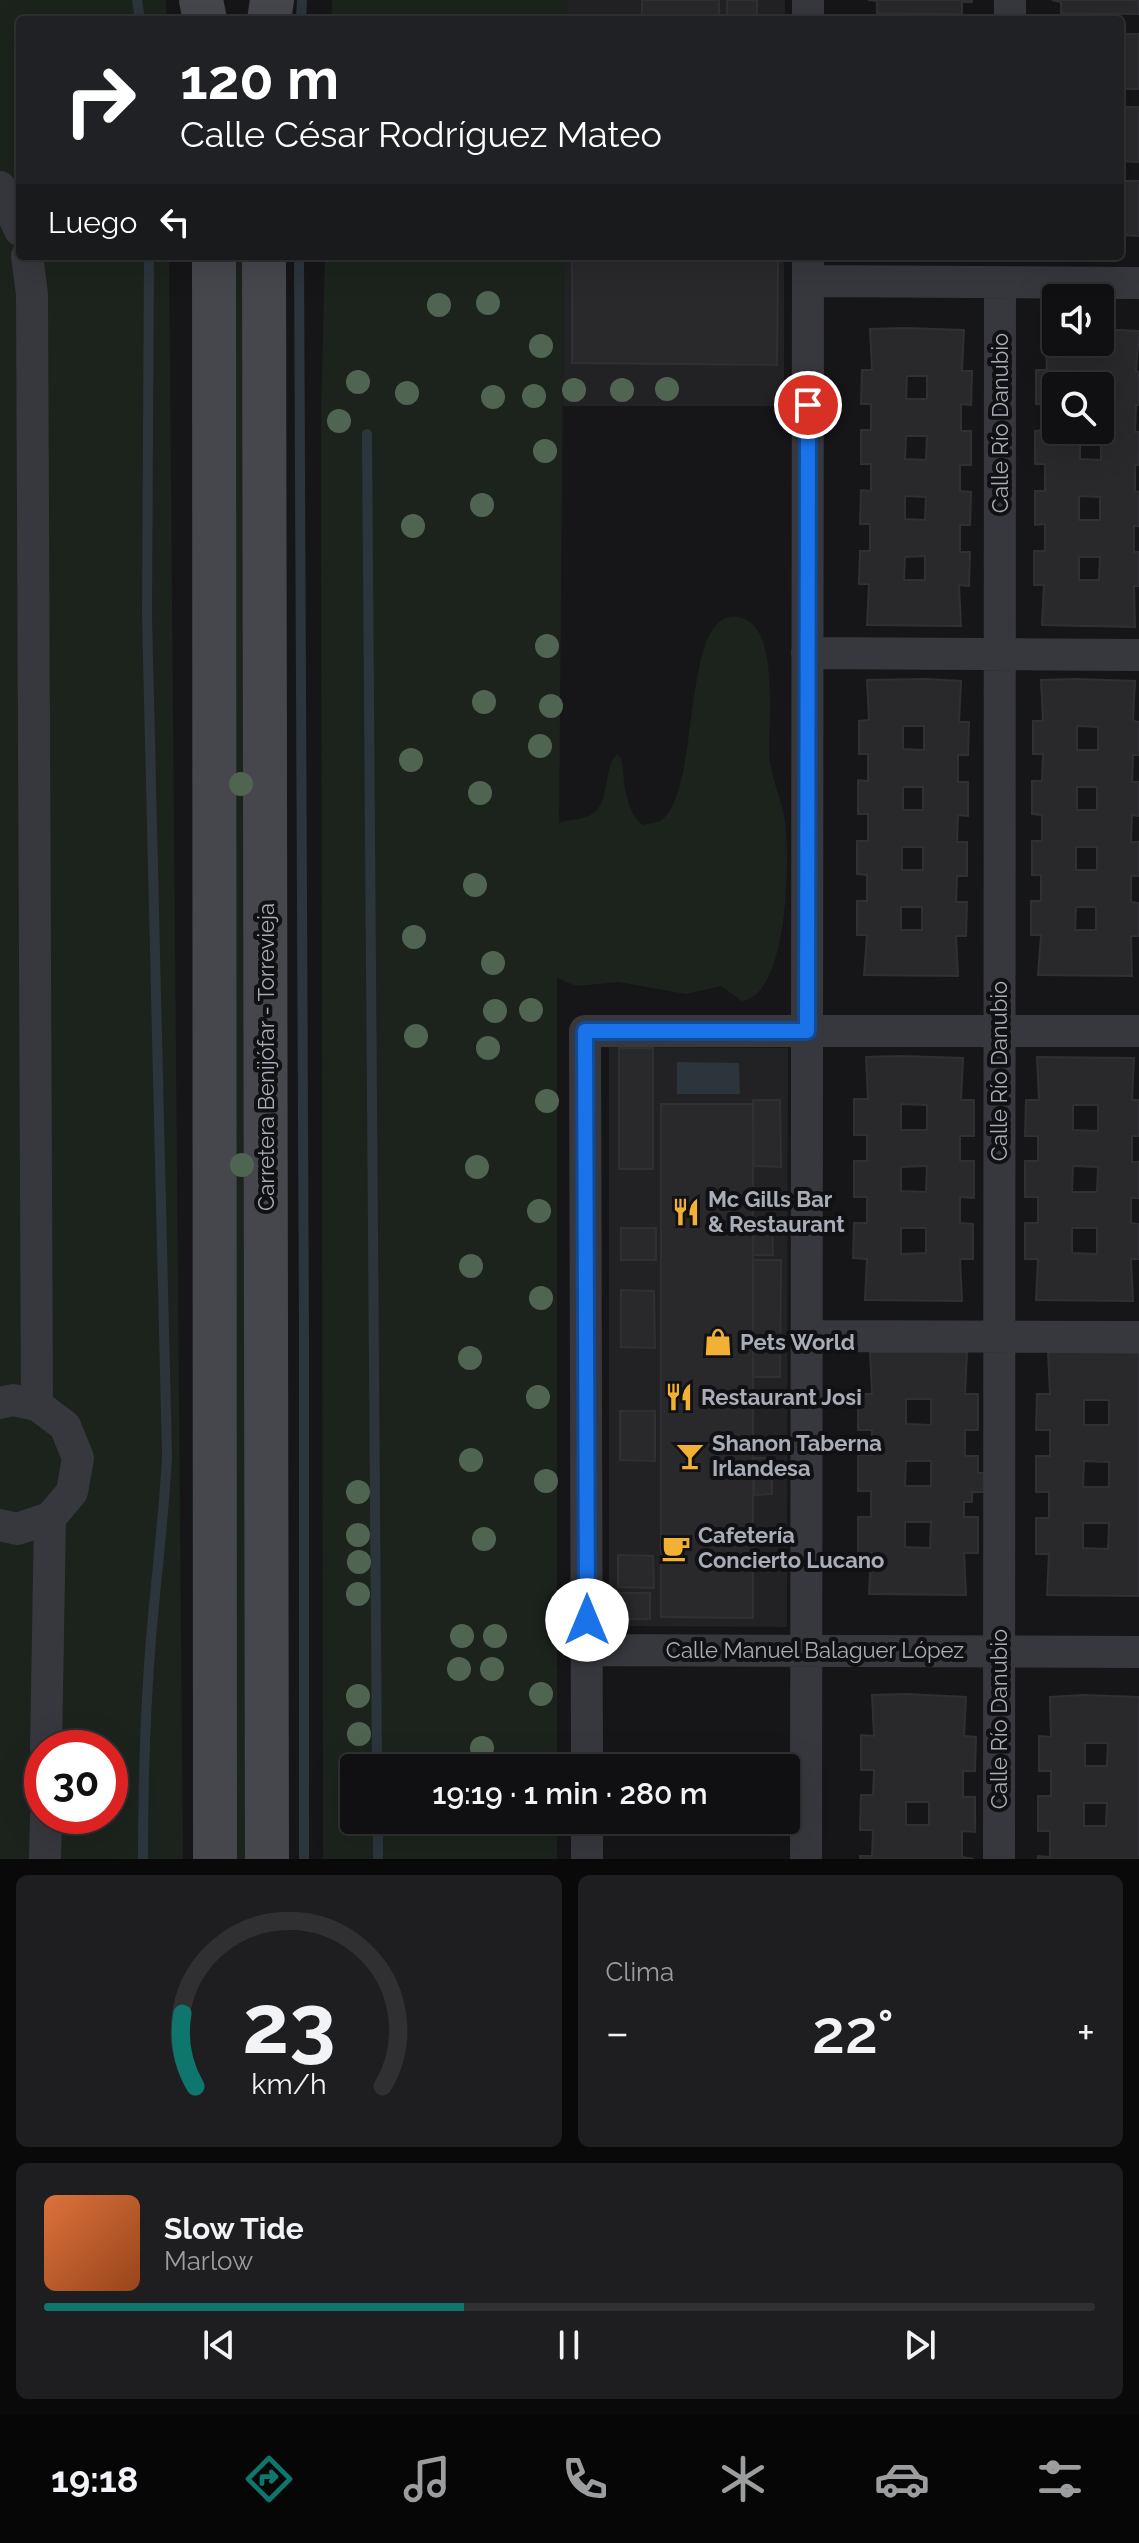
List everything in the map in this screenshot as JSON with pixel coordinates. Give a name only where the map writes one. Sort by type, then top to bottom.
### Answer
[{"type":"main road","points":[[214,260],[215,1859]]},
{"type":"main road","name":"Carretera Benijófar - Torrevieja","points":[[264,260],[267,1859]]},
{"type":"street","points":[[0,187],[16,221]]},
{"type":"street","points":[[28,260],[32,294],[37,1405]]},
{"type":"street","points":[[806,1859],[808,269],[1006,273],[1139,283]]},
{"type":"street","name":"Calle Río Danubio","points":[[999,1859],[1000,654],[1006,273]]},
{"type":"street","points":[[807,653],[1139,655]]},
{"type":"street","points":[[587,1754],[585,1031],[1139,1031]]},
{"type":"street","points":[[806,1336],[1139,1337]]},
{"type":"street","points":[[0,1403],[13,1400],[37,1405],[65,1426],[78,1458],[72,1492],[50,1518],[17,1529],[0,1525]]},
{"type":"street","points":[[46,1730],[50,1518]]},
{"type":"street","name":"Calle Manuel Balaguer López","points":[[587,1650],[1139,1652]]},
{"type":"street","points":[[45,1859],[46,1834]]},
{"type":"street","points":[[587,1834],[587,1859]]},
{"type":"shaded area","points":[[0,0],[166,0],[166,16],[16,16],[16,260],[169,260],[183,1859],[0,1859]]},
{"type":"shaded area","points":[[332,0],[567,0],[566,16],[332,16]]},
{"type":"shaded area","points":[[567,0],[785,0],[785,16],[566,16]]},
{"type":"shaded area","points":[[233,260],[248,260],[250,1859],[234,1859]]},
{"type":"shaded area","points":[[325,260],[564,260],[559,823],[587,817],[597,810],[604,795],[609,769],[617,754],[621,759],[626,795],[632,812],[643,825],[660,821],[673,804],[682,776],[699,670],[707,641],[719,622],[738,617],[752,624],[761,638],[767,658],[770,762],[787,839],[783,922],[769,975],[758,993],[742,1001],[721,986],[686,994],[619,982],[576,986],[557,978],[557,1754],[340,1754],[340,1834],[557,1834],[557,1859],[323,1859],[321,412]]},
{"type":"shaded area","points":[[564,260],[784,260],[784,406],[563,406]]},
{"type":"shaded area","points":[[609,1047],[788,1048],[787,1627],[609,1626]]},
{"type":"shaded area","points":[[677,1062],[739,1063],[740,1094],[677,1094]]},
{"type":"building","points":[[642,0],[719,0],[719,15],[642,15]]},
{"type":"building","points":[[727,0],[757,0],[757,16],[727,16]]},
{"type":"building","points":[[868,0],[972,2],[962,2],[962,14],[877,13],[877,1]]},
{"type":"building","points":[[1052,0],[1139,0],[1139,14],[1061,13],[1061,2]]},
{"type":"building","points":[[1124,34],[1139,34],[1139,89],[1124,89]]},
{"type":"building","points":[[1124,107],[1139,107],[1139,162],[1124,161]]},
{"type":"building","points":[[1124,181],[1139,181],[1139,236],[1124,235]]},
{"type":"building","points":[[572,260],[778,260],[777,365],[572,363]]},
{"type":"building","points":[[870,329],[964,330],[962,371],[972,371],[971,405],[961,404],[961,431],[971,431],[971,465],[960,465],[960,491],[971,492],[970,525],[960,525],[960,552],[970,552],[969,586],[959,585],[961,626],[867,625],[869,584],[859,584],[860,551],[870,551],[870,524],[860,524],[861,490],[871,491],[871,464],[861,464],[861,430],[871,430],[871,404],[861,404],[862,370],[872,370]],"holes":[[[907,376],[927,376],[927,399],[906,399]],[[906,436],[927,436],[926,460],[905,459]],[[905,496],[926,497],[925,520],[905,519]],[[925,556],[925,580],[904,580],[905,557]]]},
{"type":"building","points":[[1114,330],[1139,331],[1136,371],[1139,372],[1139,405],[1136,405],[1135,432],[1139,432],[1139,465],[1135,465],[1135,491],[1139,492],[1139,526],[1134,526],[1134,552],[1139,552],[1139,586],[1134,586],[1135,627],[1042,625],[1044,585],[1034,585],[1034,551],[1045,551],[1045,524],[1035,525],[1035,491],[1045,491],[1045,464],[1035,464],[1035,431],[1042,430],[1042,444],[1080,444],[1080,459],[1101,460],[1101,444],[1114,444],[1114,372],[1042,372],[1042,404],[1036,404],[1036,370],[1047,370],[1046,356],[1114,356]],"holes":[[[1079,496],[1100,497],[1100,520],[1079,520]],[[1079,557],[1100,557],[1099,580],[1079,580]]]},
{"type":"building","points":[[867,680],[961,681],[959,722],[969,722],[968,755],[958,755],[958,782],[968,782],[968,816],[958,815],[957,842],[967,842],[967,876],[957,876],[956,902],[967,902],[966,936],[956,936],[958,976],[864,975],[867,935],[857,935],[857,901],[867,901],[867,875],[857,874],[857,841],[868,841],[868,814],[858,814],[858,780],[868,781],[868,754],[859,754],[859,721],[869,720]],"holes":[[[903,726],[924,726],[924,750],[903,749]],[[903,787],[923,787],[923,810],[903,810]],[[902,847],[923,847],[923,870],[902,870]],[[901,907],[922,907],[922,930],[901,930]]]},
{"type":"building","points":[[1041,680],[1135,681],[1133,721],[1139,722],[1139,755],[1133,755],[1132,782],[1139,782],[1139,816],[1132,815],[1131,842],[1139,842],[1139,876],[1131,876],[1131,902],[1139,903],[1139,936],[1131,936],[1132,976],[1038,975],[1041,935],[1031,935],[1031,901],[1041,901],[1041,875],[1032,875],[1032,841],[1042,841],[1042,815],[1032,814],[1032,781],[1042,781],[1043,754],[1033,754],[1033,721],[1043,721]],"holes":[[[1077,726],[1098,727],[1098,750],[1077,750]],[[1077,787],[1097,787],[1097,810],[1077,810]],[[1076,847],[1097,847],[1097,870],[1076,870]],[[1076,907],[1096,907],[1096,930],[1075,930]]]},
{"type":"building","points":[[619,1048],[653,1048],[653,1169],[619,1169]]},
{"type":"building","points":[[866,1057],[963,1058],[961,1100],[974,1100],[974,1136],[960,1136],[960,1161],[974,1161],[974,1198],[960,1197],[960,1223],[973,1224],[973,1259],[960,1259],[962,1301],[865,1300],[867,1259],[853,1258],[854,1223],[867,1223],[867,1197],[854,1197],[854,1161],[867,1161],[867,1135],[854,1135],[854,1099],[868,1099]],"holes":[[[901,1104],[927,1105],[927,1130],[901,1130]],[[927,1166],[926,1192],[901,1191],[901,1167]],[[901,1228],[926,1228],[926,1253],[901,1254]]]},
{"type":"building","points":[[1037,1057],[1134,1058],[1132,1100],[1139,1100],[1139,1136],[1132,1136],[1132,1162],[1139,1162],[1139,1198],[1131,1198],[1131,1223],[1139,1224],[1139,1259],[1131,1259],[1133,1301],[1036,1300],[1038,1259],[1025,1259],[1025,1223],[1038,1223],[1038,1197],[1025,1197],[1025,1161],[1038,1161],[1038,1136],[1025,1136],[1026,1100],[1039,1100]],"holes":[[[1073,1105],[1098,1105],[1098,1131],[1073,1130]],[[1073,1166],[1098,1167],[1097,1192],[1072,1192]],[[1072,1228],[1097,1228],[1097,1254],[1072,1253]]]},
{"type":"building","points":[[753,1100],[780,1100],[781,1167],[754,1166]]},
{"type":"building","points":[[661,1104],[753,1104],[753,1618],[661,1617]]},
{"type":"building","points":[[754,1218],[772,1218],[773,1255],[753,1255]]},
{"type":"building","points":[[621,1228],[656,1228],[656,1260],[621,1260]]},
{"type":"building","points":[[753,1260],[781,1260],[780,1377],[753,1377]]},
{"type":"building","points":[[621,1290],[654,1291],[655,1348],[621,1347]]},
{"type":"building","points":[[870,1352],[967,1352],[965,1394],[978,1394],[978,1430],[965,1430],[965,1456],[978,1456],[978,1473],[987,1473],[987,1492],[972,1492],[972,1502],[964,1502],[964,1517],[978,1517],[978,1553],[964,1553],[966,1595],[869,1594],[871,1553],[858,1553],[858,1517],[871,1517],[871,1491],[858,1491],[858,1455],[872,1455],[872,1430],[858,1430],[858,1394],[872,1394]],"holes":[[[906,1399],[931,1399],[931,1425],[906,1424]],[[906,1461],[931,1461],[931,1486],[905,1486]],[[905,1522],[931,1522],[930,1548],[905,1547]]]},
{"type":"building","points":[[1048,1352],[1139,1353],[1139,1596],[1047,1595],[1049,1554],[1036,1554],[1036,1518],[1049,1518],[1049,1492],[1036,1492],[1036,1456],[1050,1456],[1050,1430],[1036,1430],[1037,1394],[1050,1394]],"holes":[[[1084,1400],[1109,1400],[1109,1425],[1084,1425]],[[1084,1461],[1109,1462],[1109,1487],[1083,1487]],[[1083,1523],[1109,1523],[1108,1549],[1083,1548]]]},
{"type":"building","points":[[620,1411],[655,1411],[655,1461],[620,1460]]},
{"type":"building","points":[[754,1458],[772,1458],[772,1494],[754,1495]]},
{"type":"building","points":[[618,1555],[653,1556],[654,1588],[618,1587]]},
{"type":"building","points":[[617,1593],[650,1593],[650,1619],[617,1619]]},
{"type":"building","points":[[872,1695],[966,1697],[964,1736],[976,1737],[975,1771],[963,1771],[963,1797],[975,1797],[975,1832],[962,1831],[962,1857],[974,1859],[860,1859],[860,1856],[872,1856],[873,1830],[860,1830],[861,1795],[873,1795],[874,1770],[861,1770],[861,1735],[874,1736]],"holes":[[[906,1802],[929,1802],[929,1825],[906,1825]]]},
{"type":"building","points":[[1050,1697],[1139,1697],[1139,1859],[1038,1859],[1038,1856],[1050,1857],[1050,1831],[1038,1831],[1038,1796],[1051,1796],[1051,1771],[1039,1771],[1039,1736],[1051,1737]],"holes":[[[1085,1743],[1108,1743],[1107,1766],[1085,1766]],[[1084,1803],[1107,1803],[1106,1826],[1084,1826]]]},
{"type":"waterway","points":[[137,0],[139,16]]},
{"type":"waterway","points":[[301,16],[302,0]]},
{"type":"waterway","points":[[143,1859],[147,1694],[167,1456],[147,615],[149,260]]},
{"type":"waterway","points":[[299,260],[304,1859]]},
{"type":"waterway","points":[[367,434],[377,1754]]},
{"type":"waterway","points":[[378,1834],[378,1859]]},
{"type":"place","name":"Mc Gills Bar & Restaurant","points":[[686,1212]]},
{"type":"place","name":"Pets World","points":[[718,1342]]},
{"type":"place","name":"Restaurant Josi","points":[[679,1397]]},
{"type":"place","name":"Shanon Taberna Irlandesa","points":[[690,1456]]},
{"type":"place","name":"Cafetería Concierto Lucano","points":[[676,1548]]},
{"type":"route","points":[[587,1620],[585,1031],[807,1031],[808,405]]}]
